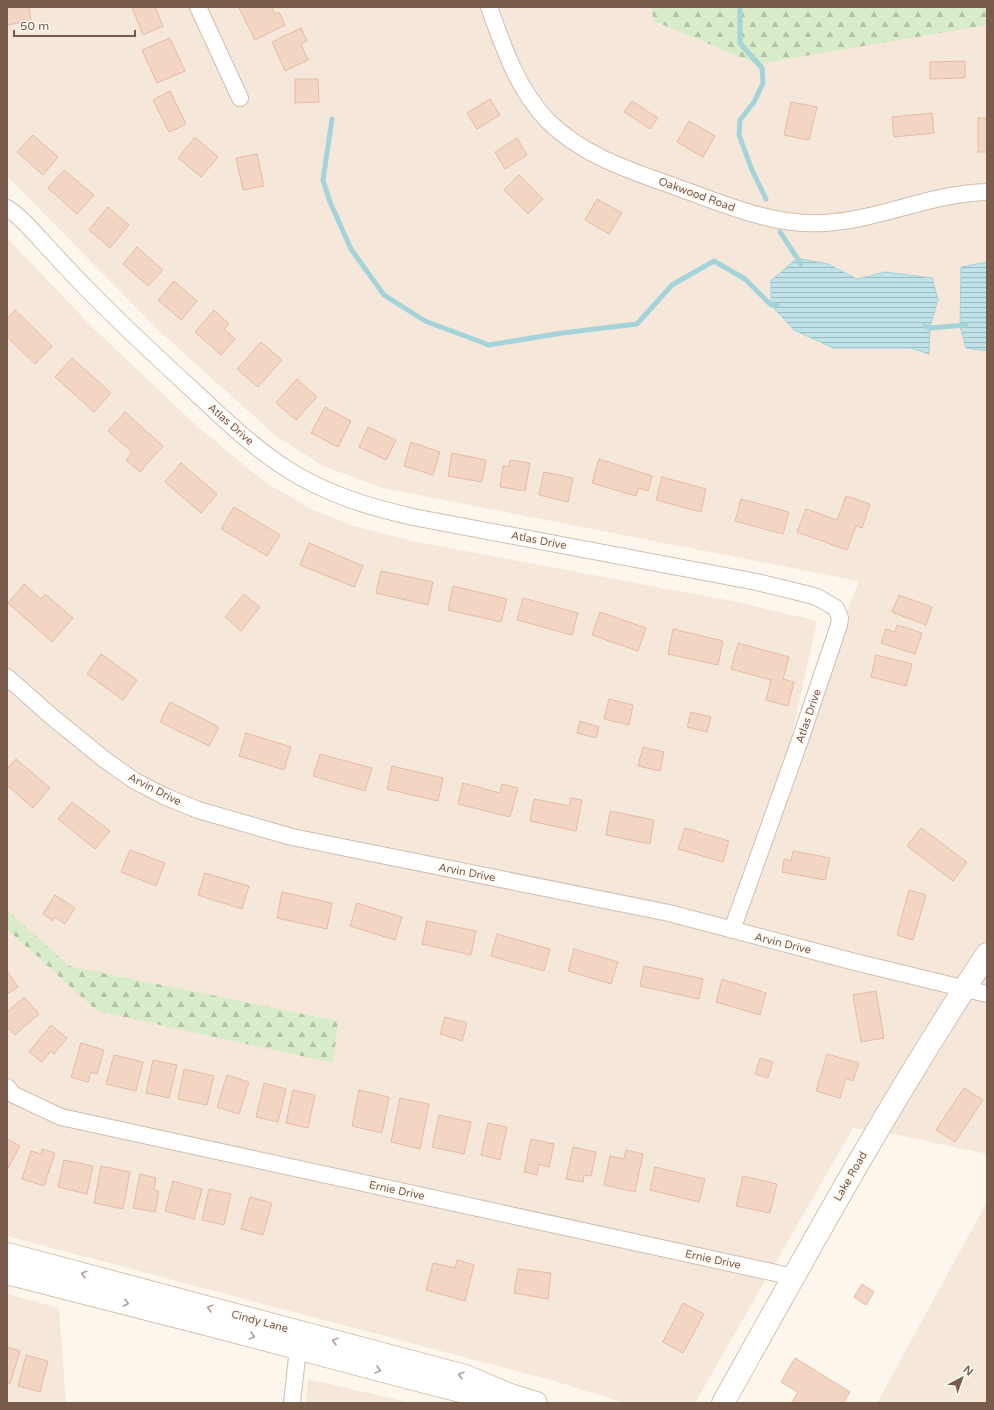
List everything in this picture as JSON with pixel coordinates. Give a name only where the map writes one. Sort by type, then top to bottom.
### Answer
[{"type":"main road","name":"Lake Road","points":[[723,1403],[849,1177],[913,1069],[987,954]]},
{"type":"main road","name":"Cindy Lane","points":[[7,1254],[465,1376],[510,1395],[536,1403]]},
{"type":"main road","name":"Cindy Lane","points":[[7,1273],[469,1393],[510,1395]]},
{"type":"street","points":[[198,7],[240,98]]},
{"type":"street","name":"Oakwood Road","points":[[489,7],[507,57],[521,86],[536,107],[569,139],[618,165],[739,209],[771,218],[805,223],[825,223],[848,220],[952,196],[976,192],[987,192]]},
{"type":"street","name":"Atlas Drive","points":[[7,208],[27,225],[87,290],[135,337],[232,426],[275,461],[288,470],[318,486],[348,499],[391,512],[757,582],[817,597],[836,608],[840,618],[839,625],[799,743],[732,930]]},
{"type":"street","name":"Arvin Drive","points":[[7,677],[51,716],[105,760],[135,781],[164,796],[198,810],[292,837],[669,913],[987,994]]},
{"type":"street","name":"Ernie Drive","points":[[7,1087],[14,1095],[61,1117],[794,1277]]},
{"type":"street","points":[[292,1403],[298,1348]]},
{"type":"shaded area","points":[[7,7],[987,7],[987,1154],[899,1135],[853,1128],[695,1403],[625,1403],[551,1380],[7,1236],[7,238],[93,328],[199,428],[266,483],[311,509],[357,527],[412,541],[737,602],[817,621],[786,761],[859,581],[383,488],[323,466],[276,436],[158,330],[7,176]]},
{"type":"shaded area","points":[[987,1202],[987,1403],[877,1403]]},
{"type":"shaded area","points":[[7,1294],[59,1308],[66,1403],[7,1403]]},
{"type":"shaded area","points":[[308,1379],[411,1403],[306,1403]]},
{"type":"green space","points":[[651,7],[987,7],[987,25],[757,64],[654,21]]},
{"type":"green space","points":[[7,910],[69,966],[338,1021],[333,1063],[97,1011],[7,929]]},
{"type":"water","points":[[797,258],[828,264],[857,279],[885,272],[932,278],[938,299],[930,328],[929,354],[911,348],[833,348],[794,330],[771,305],[771,281]]},
{"type":"water","points":[[987,262],[987,351],[966,348],[960,326],[961,267]]},
{"type":"building","points":[[7,7],[29,7],[31,21],[7,25]]},
{"type":"building","points":[[132,7],[155,7],[163,26],[143,35]]},
{"type":"building","points":[[272,7],[275,14],[279,12],[285,25],[255,40],[239,8]]},
{"type":"building","points":[[301,28],[307,41],[301,44],[308,60],[285,71],[272,42]]},
{"type":"building","points":[[170,38],[185,71],[157,83],[142,50]]},
{"type":"building","points":[[965,61],[965,78],[930,79],[930,62]]},
{"type":"building","points":[[295,79],[318,79],[319,102],[295,103]]},
{"type":"building","points":[[170,91],[186,124],[169,132],[153,100]]},
{"type":"building","points":[[490,99],[500,115],[477,129],[467,113]]},
{"type":"building","points":[[632,101],[658,118],[650,129],[624,112]]},
{"type":"building","points":[[791,102],[817,107],[809,140],[784,135]]},
{"type":"building","points":[[932,113],[934,133],[894,137],[892,117]]},
{"type":"building","points":[[978,118],[987,118],[987,152],[978,152]]},
{"type":"building","points":[[689,121],[715,136],[703,157],[677,142]]},
{"type":"building","points":[[33,135],[58,157],[43,175],[17,152]]},
{"type":"building","points":[[195,137],[218,157],[201,177],[178,158]]},
{"type":"building","points":[[517,138],[527,155],[505,169],[495,152]]},
{"type":"building","points":[[257,154],[264,186],[243,190],[236,158]]},
{"type":"building","points":[[64,170],[94,195],[77,214],[48,188]]},
{"type":"building","points":[[519,175],[543,199],[528,214],[504,190]]},
{"type":"building","points":[[597,199],[622,213],[609,234],[585,220]]},
{"type":"building","points":[[108,207],[129,225],[110,248],[89,230]]},
{"type":"building","points":[[137,247],[163,270],[148,286],[123,264]]},
{"type":"building","points":[[174,281],[197,301],[181,320],[158,300]]},
{"type":"building","points":[[15,310],[52,346],[35,364],[7,337],[7,319]]},
{"type":"building","points":[[214,310],[229,324],[224,329],[235,339],[221,355],[195,332]]},
{"type":"building","points":[[261,342],[282,360],[258,387],[237,369]]},
{"type":"building","points":[[72,358],[111,393],[94,412],[55,377]]},
{"type":"building","points":[[297,379],[317,397],[296,420],[276,403]]},
{"type":"building","points":[[325,407],[351,421],[338,447],[311,433]]},
{"type":"building","points":[[125,412],[163,446],[140,472],[126,460],[132,452],[108,431]]},
{"type":"building","points":[[368,427],[396,440],[386,460],[359,447]]},
{"type":"building","points":[[411,442],[440,452],[433,475],[404,466]]},
{"type":"building","points":[[452,453],[486,460],[482,482],[448,476]]},
{"type":"building","points":[[599,459],[652,476],[648,491],[638,488],[636,496],[592,483]]},
{"type":"building","points":[[510,460],[530,463],[525,491],[500,487],[503,466],[509,467]]},
{"type":"building","points":[[181,463],[217,494],[201,513],[165,482]]},
{"type":"building","points":[[544,472],[573,478],[568,502],[539,495]]},
{"type":"building","points":[[662,477],[706,489],[701,512],[656,500]]},
{"type":"building","points":[[846,496],[870,504],[862,528],[856,526],[847,550],[797,532],[806,509],[837,520]]},
{"type":"building","points":[[741,499],[789,512],[783,534],[735,521]]},
{"type":"building","points":[[234,507],[280,535],[267,556],[221,529]]},
{"type":"building","points":[[309,543],[363,566],[354,587],[300,565]]},
{"type":"building","points":[[381,571],[433,582],[428,605],[376,593]]},
{"type":"building","points":[[24,584],[41,599],[45,594],[73,618],[52,642],[8,603]]},
{"type":"building","points":[[453,586],[507,599],[501,622],[448,610]]},
{"type":"building","points":[[244,594],[260,607],[241,631],[225,617]]},
{"type":"building","points":[[899,595],[932,607],[926,625],[892,612]]},
{"type":"building","points":[[523,598],[578,613],[572,635],[517,620]]},
{"type":"building","points":[[600,612],[646,628],[638,651],[592,635]]},
{"type":"building","points":[[897,625],[922,633],[915,654],[881,643],[886,629],[895,632]]},
{"type":"building","points":[[673,629],[723,641],[718,665],[668,654]]},
{"type":"building","points":[[738,643],[789,657],[783,679],[794,682],[788,706],[766,700],[771,680],[731,669]]},
{"type":"building","points":[[101,654],[137,680],[123,700],[87,674]]},
{"type":"building","points":[[876,655],[912,664],[906,686],[871,677]]},
{"type":"building","points":[[609,699],[633,705],[629,725],[604,719]]},
{"type":"building","points":[[170,702],[219,727],[209,746],[160,722]]},
{"type":"building","points":[[691,712],[711,717],[707,732],[687,727]]},
{"type":"building","points":[[580,721],[599,727],[596,738],[577,733]]},
{"type":"building","points":[[246,733],[291,747],[284,770],[239,756]]},
{"type":"building","points":[[643,747],[664,752],[660,771],[638,766]]},
{"type":"building","points":[[320,754],[372,768],[365,791],[313,776]]},
{"type":"building","points":[[16,759],[50,788],[33,808],[7,785],[7,769]]},
{"type":"building","points":[[392,766],[443,778],[438,801],[387,789]]},
{"type":"building","points":[[463,783],[500,793],[502,784],[518,788],[510,817],[458,804]]},
{"type":"building","points":[[571,798],[582,800],[576,831],[530,821],[534,799],[569,806]]},
{"type":"building","points":[[72,802],[110,831],[95,849],[58,819]]},
{"type":"building","points":[[610,811],[654,820],[650,844],[606,835]]},
{"type":"building","points":[[685,828],[729,841],[723,862],[678,849]]},
{"type":"building","points":[[921,828],[967,862],[953,881],[907,846]]},
{"type":"building","points":[[130,850],[165,863],[156,886],[121,872]]},
{"type":"building","points":[[793,851],[830,858],[825,880],[782,872],[784,859],[791,861]]},
{"type":"building","points":[[205,873],[249,886],[242,909],[198,895]]},
{"type":"building","points":[[909,890],[926,895],[913,940],[897,935]]},
{"type":"building","points":[[282,892],[332,903],[327,929],[277,918]]},
{"type":"building","points":[[55,895],[75,908],[65,924],[55,917],[53,921],[43,914]]},
{"type":"building","points":[[357,903],[402,917],[395,940],[350,926]]},
{"type":"building","points":[[427,921],[476,931],[471,955],[422,944]]},
{"type":"building","points":[[497,934],[550,949],[544,971],[491,956]]},
{"type":"building","points":[[574,949],[618,962],[611,984],[568,971]]},
{"type":"building","points":[[644,966],[703,979],[699,999],[640,986]]},
{"type":"building","points":[[7,971],[18,987],[7,994]]},
{"type":"building","points":[[722,979],[766,993],[760,1015],[716,1002]]},
{"type":"building","points":[[876,991],[884,1038],[861,1042],[853,995]]},
{"type":"building","points":[[24,997],[39,1014],[15,1035],[7,1027],[7,1012]]},
{"type":"building","points":[[445,1017],[467,1023],[462,1041],[440,1034]]},
{"type":"building","points":[[51,1025],[67,1038],[54,1054],[51,1051],[42,1062],[29,1052]]},
{"type":"building","points":[[81,1043],[104,1050],[97,1074],[91,1072],[88,1082],[71,1077]]},
{"type":"building","points":[[827,1054],[859,1063],[853,1081],[846,1078],[840,1098],[816,1091]]},
{"type":"building","points":[[114,1055],[143,1062],[136,1091],[106,1084]]},
{"type":"building","points":[[760,1058],[773,1062],[768,1078],[755,1074]]},
{"type":"building","points":[[153,1060],[177,1065],[169,1098],[146,1093]]},
{"type":"building","points":[[184,1069],[214,1076],[207,1105],[178,1099]]},
{"type":"building","points":[[227,1075],[249,1082],[239,1114],[217,1107]]},
{"type":"building","points":[[264,1083],[286,1089],[278,1122],[256,1117]]},
{"type":"building","points":[[964,1088],[983,1100],[955,1142],[936,1130]]},
{"type":"building","points":[[293,1090],[315,1095],[308,1128],[286,1123]]},
{"type":"building","points":[[359,1090],[389,1097],[382,1133],[352,1126]]},
{"type":"building","points":[[400,1098],[429,1104],[420,1149],[391,1142]]},
{"type":"building","points":[[439,1115],[471,1122],[464,1154],[432,1147]]},
{"type":"building","points":[[488,1123],[507,1127],[500,1160],[481,1155]]},
{"type":"building","points":[[7,1139],[20,1146],[7,1170]]},
{"type":"building","points":[[531,1139],[554,1144],[549,1167],[539,1164],[537,1175],[524,1172]]},
{"type":"building","points":[[573,1147],[596,1152],[591,1176],[584,1175],[583,1182],[566,1179]]},
{"type":"building","points":[[42,1149],[55,1153],[44,1186],[22,1179],[31,1151],[41,1154]]},
{"type":"building","points":[[626,1150],[643,1154],[635,1192],[604,1185],[610,1156],[624,1159]]},
{"type":"building","points":[[64,1160],[93,1166],[87,1194],[58,1187]]},
{"type":"building","points":[[101,1166],[130,1172],[123,1209],[94,1203]]},
{"type":"building","points":[[655,1167],[705,1179],[699,1202],[650,1190]]},
{"type":"building","points":[[140,1174],[156,1178],[154,1190],[159,1191],[155,1212],[133,1208]]},
{"type":"building","points":[[743,1176],[777,1184],[770,1213],[736,1206]]},
{"type":"building","points":[[173,1181],[202,1189],[194,1219],[165,1211]]},
{"type":"building","points":[[209,1189],[231,1194],[224,1225],[202,1220]]},
{"type":"building","points":[[250,1197],[272,1203],[263,1235],[241,1229]]},
{"type":"building","points":[[457,1260],[474,1265],[465,1301],[426,1290],[433,1263],[455,1268]]},
{"type":"building","points":[[518,1269],[551,1273],[548,1299],[514,1293]]},
{"type":"building","points":[[862,1284],[874,1292],[866,1305],[854,1297]]},
{"type":"building","points":[[683,1303],[704,1314],[683,1353],[663,1342]]},
{"type":"building","points":[[7,1347],[20,1351],[10,1384],[7,1383]]},
{"type":"building","points":[[26,1355],[48,1361],[40,1392],[18,1386]]},
{"type":"building","points":[[795,1358],[850,1392],[843,1403],[791,1403],[798,1392],[781,1382]]},
{"type":"waterway","points":[[740,7],[740,43],[762,68],[763,83],[754,102],[740,120],[739,135],[752,170],[766,199]]},
{"type":"waterway","points":[[332,119],[323,180],[330,202],[351,249],[384,295],[425,321],[489,345],[562,333],[637,324],[672,285],[714,261],[745,279],[771,305],[777,305]]},
{"type":"waterway","points":[[780,232],[801,264]]},
{"type":"waterway","points":[[925,326],[930,328],[966,325]]}]
